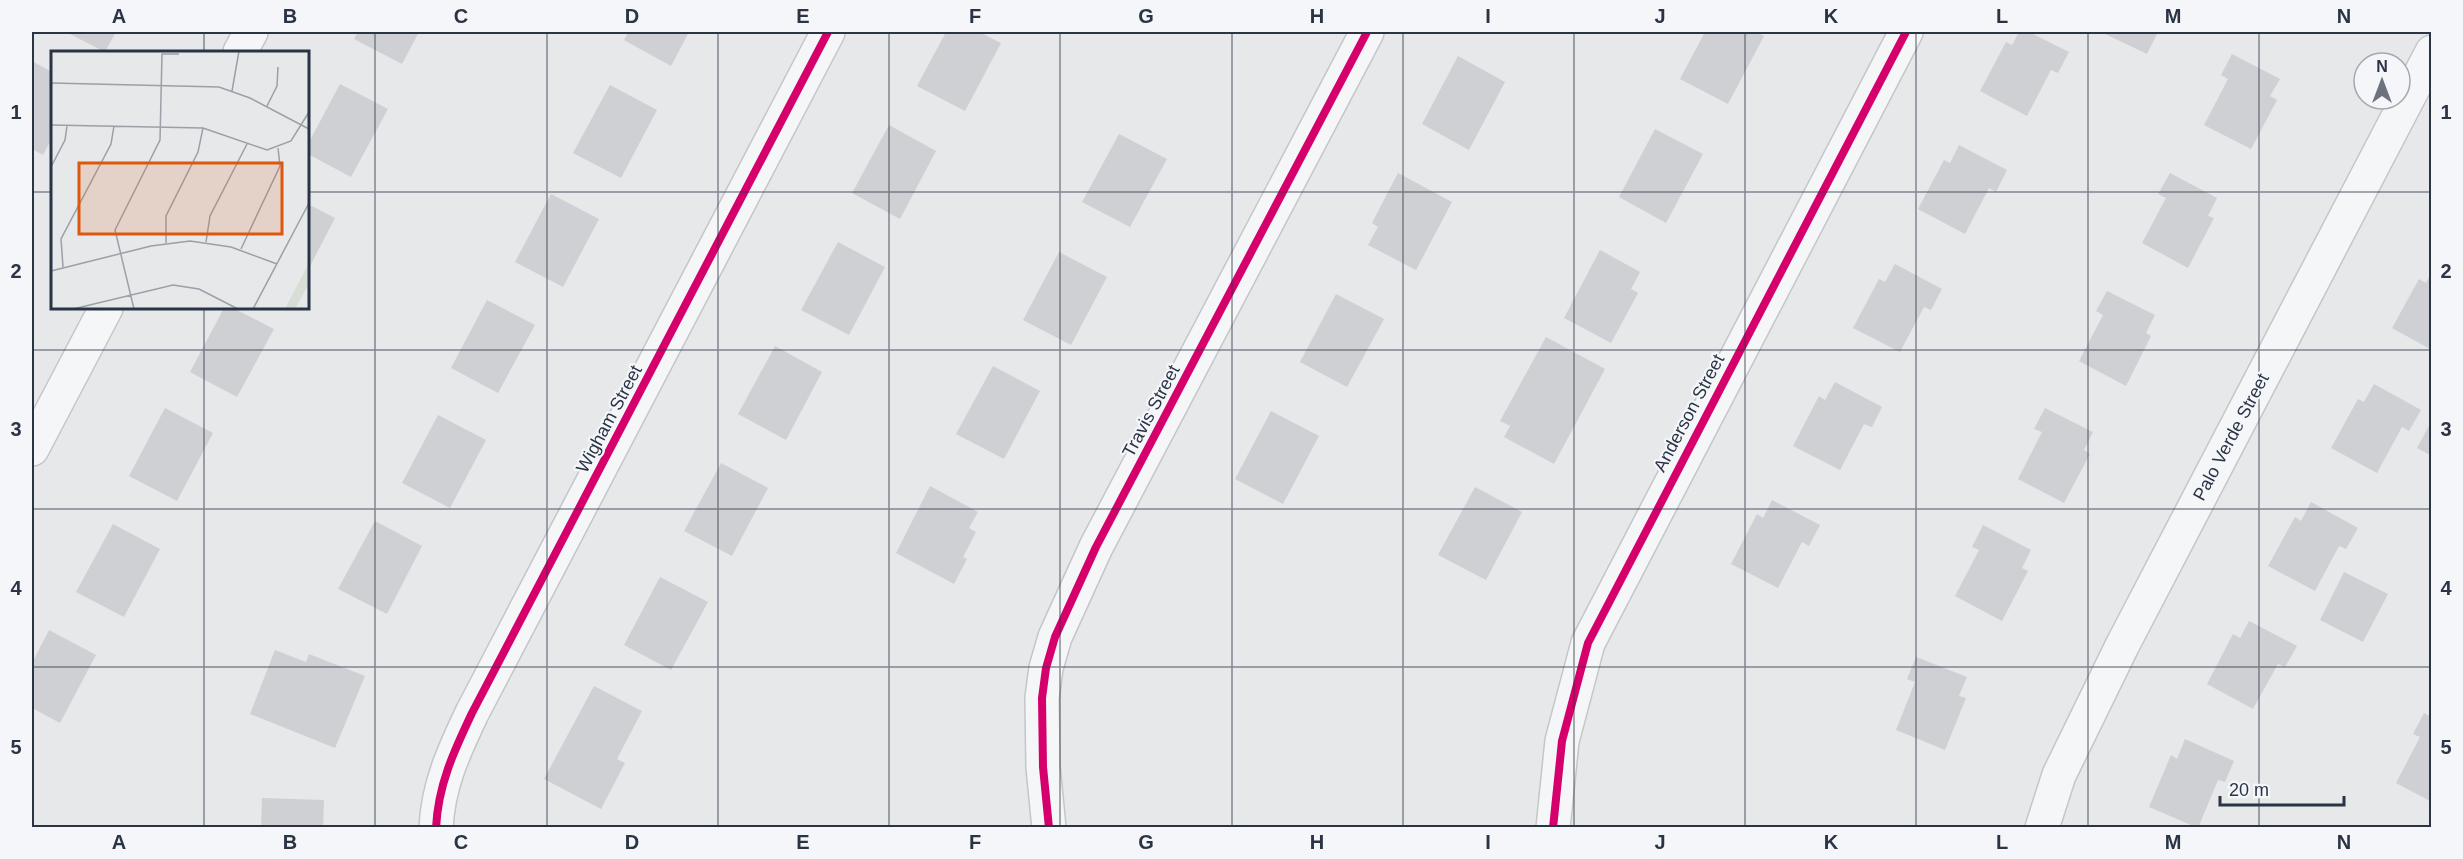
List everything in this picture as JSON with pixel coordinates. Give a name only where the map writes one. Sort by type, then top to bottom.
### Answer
[{"type":"street","points":[[241,51],[251,32]]},
{"type":"street","name":"Wigham Street","points":[[436,828],[437,805],[447,766],[472,713],[828,32]]},
{"type":"street","name":"Travis Street","points":[[1049,828],[1043,767],[1042,698],[1055,637],[1096,547],[1366,32]]},
{"type":"street","name":"Anderson Street","points":[[1553,828],[1562,741],[1588,643],[1906,32]]},
{"type":"street","name":"Palo Verde Street","points":[[2042,828],[2059,776],[2121,646],[2432,52]]},
{"type":"street","points":[[32,449],[105,309]]},
{"type":"building","points":[[66,32],[116,32],[106,51]]},
{"type":"building","points":[[358,32],[419,32],[402,64],[354,39]]},
{"type":"building","points":[[628,32],[689,32],[671,66],[624,40]]},
{"type":"building","points":[[946,32],[979,32],[1001,43],[965,111],[917,86]]},
{"type":"building","points":[[1705,32],[1756,32],[1764,36],[1728,104],[1680,79]]},
{"type":"building","points":[[2019,32],[2029,32],[2069,52],[2058,73],[2051,70],[2027,116],[1980,91],[2006,42],[2012,45]]},
{"type":"building","points":[[2101,32],[2158,32],[2147,54]]},
{"type":"building","points":[[2232,54],[2280,79],[2270,96],[2277,100],[2251,149],[2204,125],[2228,79],[2221,75]]},
{"type":"building","points":[[1458,56],[1505,82],[1469,150],[1422,124]]},
{"type":"building","points":[[32,61],[51,71],[51,140],[43,155],[32,149]]},
{"type":"building","points":[[340,84],[388,109],[351,177],[309,155],[309,142]]},
{"type":"building","points":[[610,85],[657,110],[621,178],[573,153]]},
{"type":"building","points":[[889,125],[936,151],[900,219],[852,193]]},
{"type":"building","points":[[1655,129],[1703,154],[1666,223],[1619,197]]},
{"type":"building","points":[[1119,134],[1167,159],[1130,227],[1082,202]]},
{"type":"building","points":[[1959,145],[2007,170],[1996,192],[1989,188],[1965,234],[1918,209],[1944,160],[1950,163]]},
{"type":"building","points":[[1398,173],[1452,202],[1416,270],[1368,245],[1378,227],[1372,223]]},
{"type":"building","points":[[2170,173],[2217,198],[2208,216],[2214,218],[2188,268],[2142,243],[2166,198],[2158,194]]},
{"type":"building","points":[[551,194],[599,219],[563,287],[515,262]]},
{"type":"building","points":[[309,205],[335,218],[309,268]]},
{"type":"building","points":[[838,242],[885,267],[849,335],[801,310]]},
{"type":"building","points":[[1600,250],[1640,272],[1631,289],[1638,293],[1611,343],[1564,318]]},
{"type":"building","points":[[1059,252],[1107,277],[1071,345],[1023,320]]},
{"type":"building","points":[[1895,264],[1942,289],[1931,310],[1924,307],[1900,352],[1853,328],[1879,279],[1885,282]]},
{"type":"building","points":[[2432,271],[2432,350],[2392,328],[2419,279],[2426,283]]},
{"type":"building","points":[[2107,291],[2155,315],[2146,333],[2151,336],[2126,386],[2079,361],[2103,315],[2096,311]]},
{"type":"building","points":[[1336,294],[1384,319],[1347,387],[1300,362]]},
{"type":"building","points":[[487,300],[535,325],[498,393],[451,368]]},
{"type":"building","points":[[223,309],[235,309],[274,329],[237,397],[190,372]]},
{"type":"building","points":[[1546,337],[1605,369],[1554,464],[1504,437],[1510,426],[1500,421]]},
{"type":"building","points":[[775,346],[822,372],[786,440],[738,414]]},
{"type":"building","points":[[993,366],[1040,391],[1004,459],[956,434]]},
{"type":"building","points":[[1835,382],[1882,407],[1872,427],[1864,424],[1840,470],[1793,446],[1819,396],[1825,400]]},
{"type":"building","points":[[2374,384],[2421,410],[2409,431],[2402,427],[2377,473],[2331,448],[2358,399],[2364,402]]},
{"type":"building","points":[[165,408],[213,433],[177,501],[129,476]]},
{"type":"building","points":[[2045,408],[2093,432],[2084,450],[2090,454],[2064,503],[2018,479],[2042,432],[2034,429]]},
{"type":"building","points":[[1271,411],[1319,436],[1283,504],[1235,479]]},
{"type":"building","points":[[438,415],[486,440],[450,508],[402,483]]},
{"type":"building","points":[[2432,420],[2432,456],[2417,448]]},
{"type":"building","points":[[721,463],[768,488],[732,556],[684,531]]},
{"type":"building","points":[[930,486],[978,512],[969,528],[976,532],[963,557],[967,559],[954,584],[896,553]]},
{"type":"building","points":[[1475,487],[1522,512],[1486,580],[1438,555]]},
{"type":"building","points":[[1772,500],[1820,525],[1809,546],[1802,542],[1778,588],[1731,564],[1757,514],[1763,518]]},
{"type":"building","points":[[2311,502],[2358,528],[2346,549],[2339,546],[2315,591],[2268,566],[2295,517],[2301,521]]},
{"type":"building","points":[[375,521],[422,546],[387,614],[338,589]]},
{"type":"building","points":[[113,524],[160,549],[124,617],[76,592]]},
{"type":"building","points":[[1983,525],[2031,550],[2022,568],[2028,571],[2002,621],[1955,596],[1979,550],[1972,547]]},
{"type":"building","points":[[2344,572],[2388,594],[2363,642],[2320,620]]},
{"type":"building","points":[[660,577],[708,602],[671,670],[624,645]]},
{"type":"building","points":[[2249,621],[2297,646],[2285,667],[2278,664],[2253,709],[2207,684],[2233,634],[2240,638]]},
{"type":"building","points":[[49,630],[96,655],[60,723],[32,708],[32,663]]},
{"type":"building","points":[[275,650],[306,662],[309,654],[365,676],[335,748],[250,714]]},
{"type":"building","points":[[1916,657],[1967,677],[1959,696],[1966,698],[1945,750],[1896,730],[1915,682],[1907,679]]},
{"type":"building","points":[[594,686],[642,711],[617,759],[625,763],[601,809],[544,779]]},
{"type":"building","points":[[2424,713],[2432,717],[2432,802],[2396,783],[2420,737],[2413,734]]},
{"type":"building","points":[[2185,739],[2234,761],[2225,782],[2218,780],[2198,828],[2149,807],[2171,755],[2177,759]]},
{"type":"building","points":[[262,798],[324,800],[323,828],[261,828]]},
{"type":"cycle path","points":[[436,828],[437,812],[444,783],[453,755],[472,713],[828,32]]},
{"type":"cycle path","points":[[1049,828],[1043,767],[1042,698],[1046,668],[1055,637],[1096,547],[1367,32]]},
{"type":"cycle path","points":[[1553,828],[1562,741],[1588,643],[1906,32]]}]
